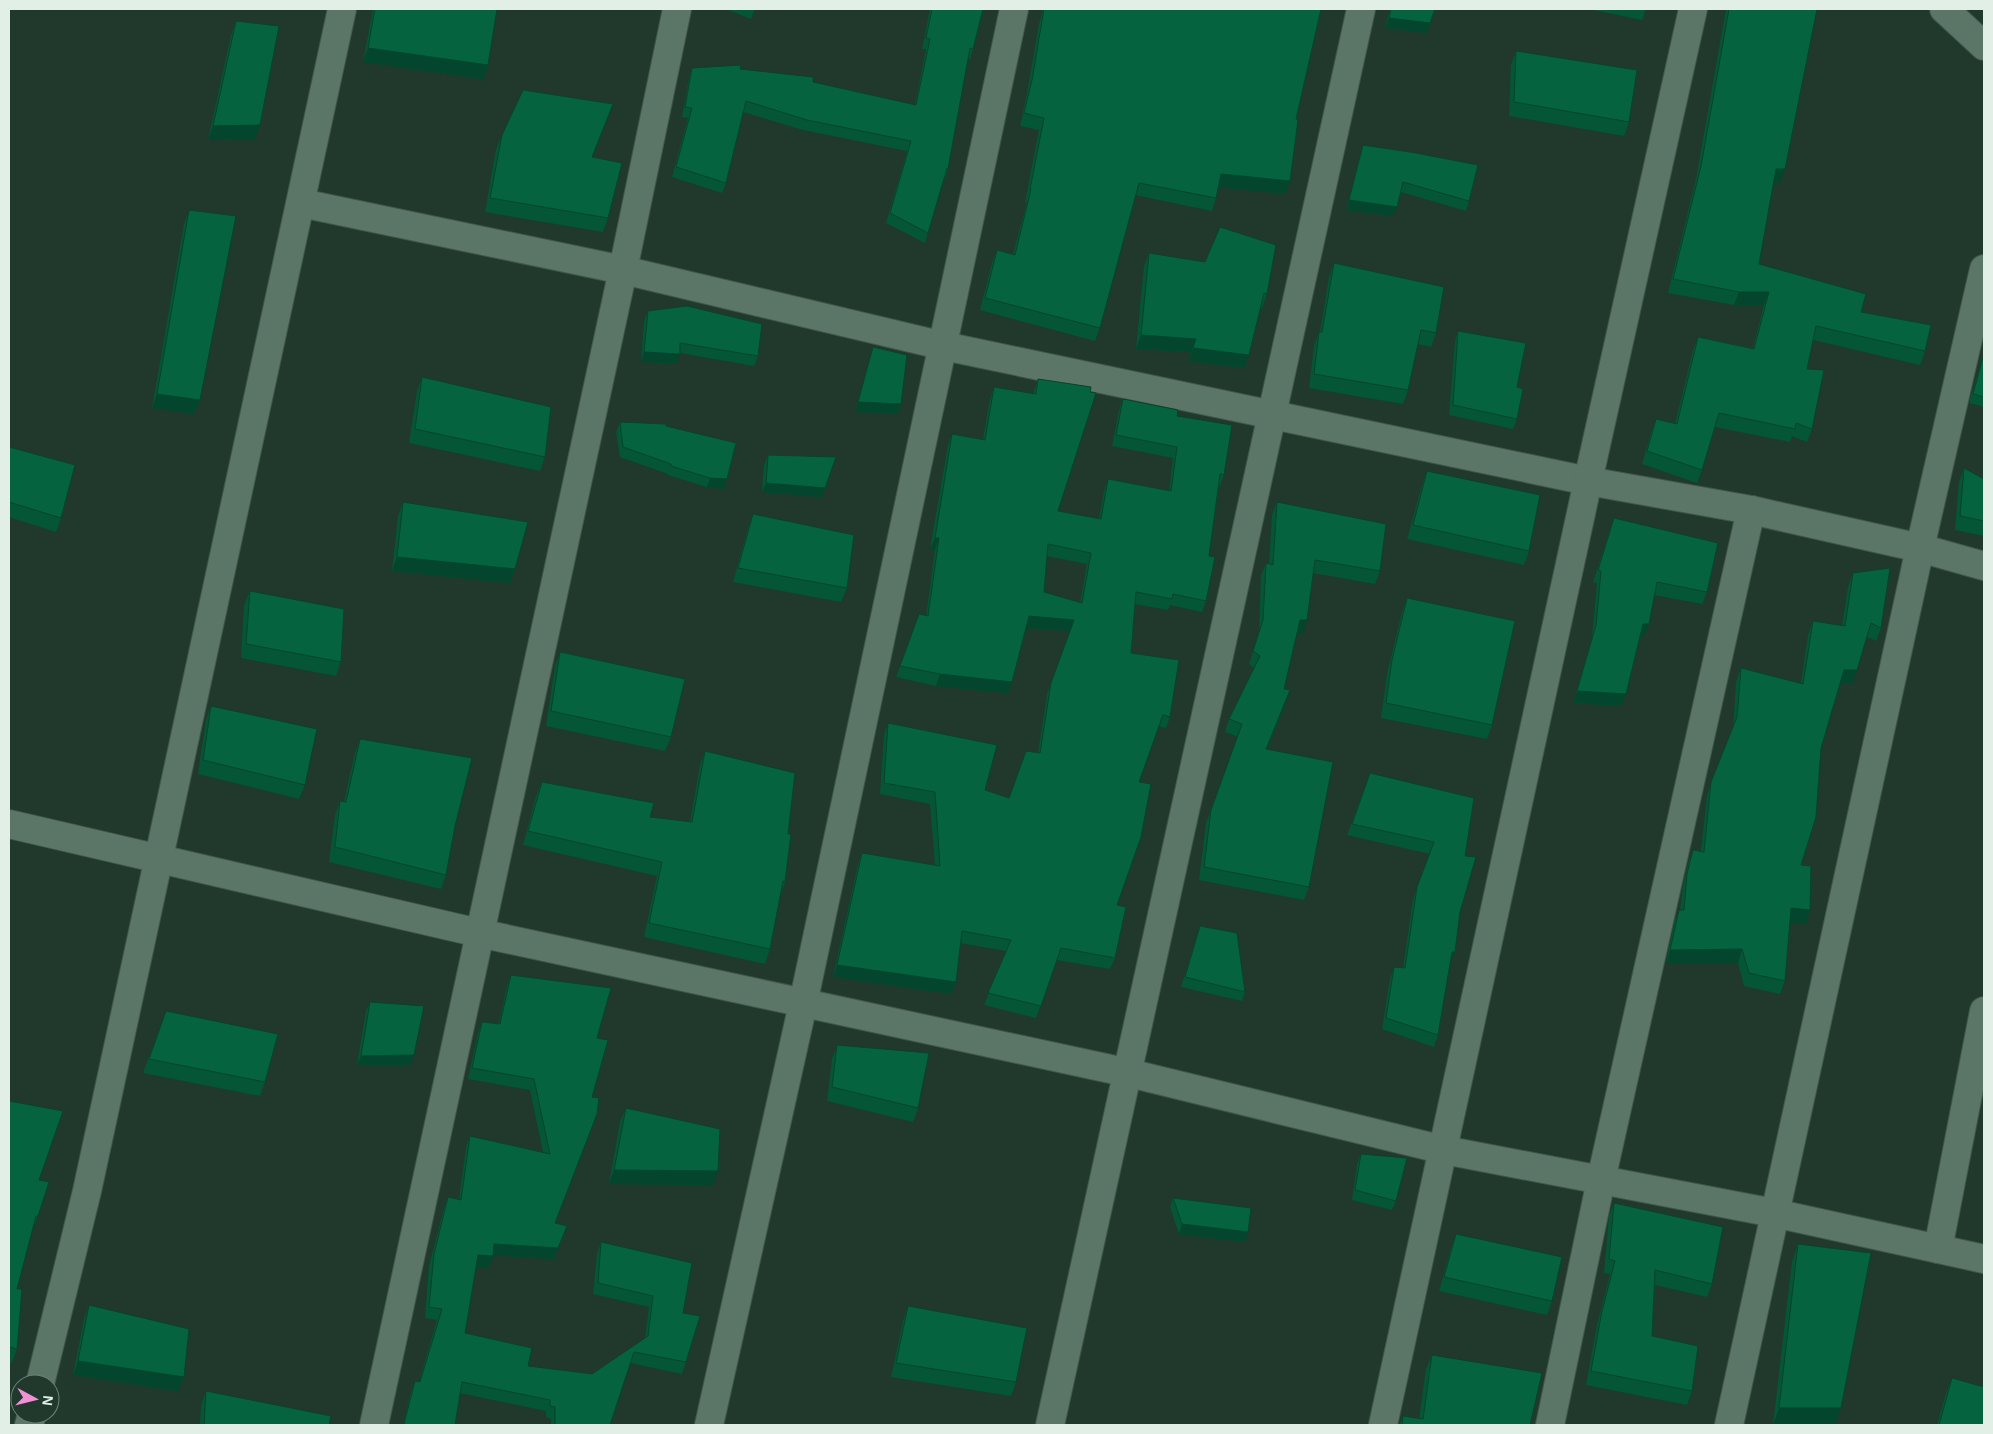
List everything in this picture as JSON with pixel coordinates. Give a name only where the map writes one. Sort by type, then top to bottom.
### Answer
[{"type":"street","points":[[42,1374],[87,1191],[342,9]]},
{"type":"street","points":[[374,1425],[623,270],[677,9]]},
{"type":"street","points":[[709,1425],[803,1004],[1014,9]]},
{"type":"street","points":[[1050,1425],[1129,1073],[1361,9]]},
{"type":"street","points":[[1383,1425],[1588,481],[1693,9]]},
{"type":"street","points":[[1944,9],[1984,46]]},
{"type":"street","points":[[301,203],[623,270],[944,346],[1588,481],[1751,510],[1920,548],[1984,566]]},
{"type":"street","points":[[1729,1425],[1920,548],[1984,269]]},
{"type":"street","points":[[1550,1425],[1601,1180],[1751,510]]},
{"type":"street","points":[[9,824],[479,933],[1129,1073],[1444,1150],[1774,1213],[1984,1258]]},
{"type":"street","points":[[1938,1249],[1984,1011]]},
{"type":"building","points":[[375,9],[497,9],[488,65],[368,48]]},
{"type":"building","points":[[932,9],[983,9],[973,49],[970,48],[948,169],[928,233],[890,213],[911,141],[807,120],[746,101],[726,183],[676,167],[692,108],[685,107],[692,68],[741,65],[740,69],[813,77],[813,82],[916,105],[930,39],[926,38]]},
{"type":"building","points":[[1044,9],[1321,9],[1296,119],[1298,120],[1290,181],[1221,174],[1216,198],[1139,183],[1100,328],[985,298],[997,250],[1015,255],[1031,189],[1044,118],[1024,113],[1032,80]]},
{"type":"building","points":[[1391,9],[1435,9],[1430,23],[1389,18]]},
{"type":"building","points":[[1729,9],[1817,9],[1785,169],[1776,169],[1759,264],[1866,294],[1861,312],[1931,325],[1925,351],[1816,326],[1807,369],[1824,370],[1812,429],[1796,423],[1795,429],[1719,413],[1702,470],[1647,451],[1656,419],[1677,424],[1698,337],[1754,349],[1769,292],[1739,292],[1673,279],[1701,166]]},
{"type":"building","points":[[236,21],[279,26],[260,125],[213,126]]},
{"type":"building","points":[[1516,51],[1637,70],[1629,122],[1514,102]]},
{"type":"building","points":[[523,90],[613,104],[592,157],[622,163],[608,218],[490,198],[502,135]]},
{"type":"building","points":[[1363,145],[1478,165],[1469,201],[1403,182],[1397,207],[1349,200]]},
{"type":"building","points":[[189,210],[236,216],[200,400],[157,394]]},
{"type":"building","points":[[1220,227],[1276,245],[1267,294],[1264,293],[1249,355],[1193,348],[1196,339],[1141,335],[1149,253],[1205,262]]},
{"type":"building","points":[[1334,263],[1444,287],[1436,333],[1421,330],[1408,390],[1314,374],[1319,332],[1322,332]]},
{"type":"building","points":[[687,306],[762,324],[758,356],[680,343],[680,354],[644,352],[648,311]]},
{"type":"building","points":[[1458,331],[1526,343],[1517,387],[1523,389],[1517,419],[1453,405]]},
{"type":"building","points":[[873,347],[907,355],[901,404],[858,402]]},
{"type":"building","points":[[1984,354],[1984,397],[1973,394]]},
{"type":"building","points":[[422,377],[551,407],[545,457],[415,429]]},
{"type":"building","points":[[1038,379],[1091,387],[1090,392],[1096,393],[1058,511],[1101,519],[1108,479],[1171,491],[1177,447],[1116,435],[1123,399],[1178,410],[1177,416],[1232,425],[1224,475],[1220,474],[1209,556],[1215,557],[1206,601],[1173,594],[1172,599],[1136,592],[1131,653],[1179,660],[1170,717],[1163,715],[1139,782],[1151,784],[1141,837],[1117,905],[1126,907],[1115,958],[1061,948],[1041,1006],[988,993],[1011,940],[962,931],[956,982],[837,965],[862,853],[940,866],[935,792],[884,783],[888,723],[997,745],[985,790],[1009,798],[1026,751],[1040,753],[1051,683],[1074,620],[1029,616],[1012,682],[940,674],[900,666],[919,614],[928,616],[939,538],[935,538],[952,434],[985,440],[994,387],[1036,394]],"holes":[[[1048,544],[1091,553],[1082,603],[1044,592]]]},
{"type":"building","points":[[620,422],[666,424],[666,426],[736,443],[727,479],[710,478],[671,466],[671,464],[623,447]]},
{"type":"building","points":[[9,447],[75,465],[61,518],[9,502]]},
{"type":"building","points":[[768,455],[836,457],[825,488],[766,483]]},
{"type":"building","points":[[1964,468],[1984,479],[1984,521],[1960,516]]},
{"type":"building","points":[[1427,471],[1540,495],[1529,551],[1413,525]]},
{"type":"building","points":[[403,502],[528,522],[515,569],[397,557]]},
{"type":"building","points":[[1277,502],[1386,524],[1380,571],[1315,560],[1307,620],[1300,620],[1284,689],[1290,690],[1266,749],[1333,762],[1309,887],[1204,867],[1211,810],[1242,724],[1229,719],[1260,656],[1253,651],[1263,620],[1266,563],[1273,565]]},
{"type":"building","points":[[753,514],[854,535],[847,588],[738,568]]},
{"type":"building","points":[[1614,518],[1718,543],[1707,592],[1657,582],[1649,624],[1643,624],[1626,694],[1577,691],[1596,625],[1601,571],[1598,570]]},
{"type":"building","points":[[1890,568],[1881,628],[1871,623],[1857,670],[1844,670],[1821,748],[1816,817],[1801,865],[1811,866],[1810,910],[1791,908],[1785,981],[1749,973],[1742,949],[1670,950],[1679,910],[1684,910],[1687,874],[1693,850],[1704,852],[1711,782],[1737,717],[1741,668],[1803,684],[1813,621],[1845,626],[1853,573]]},
{"type":"building","points":[[250,591],[344,609],[341,662],[246,644]]},
{"type":"building","points":[[1407,598],[1515,621],[1492,725],[1386,703],[1392,660]]},
{"type":"building","points":[[560,652],[685,679],[671,737],[551,711]]},
{"type":"building","points":[[211,706],[317,729],[305,785],[203,760]]},
{"type":"building","points":[[360,739],[472,758],[455,826],[446,875],[335,847],[340,801],[346,802]]},
{"type":"building","points":[[705,751],[795,773],[788,834],[791,834],[785,882],[783,881],[770,949],[649,923],[662,862],[528,831],[542,782],[654,803],[650,817],[692,822]]},
{"type":"building","points":[[1370,773],[1474,798],[1465,856],[1476,857],[1460,912],[1455,952],[1452,952],[1438,1035],[1386,1018],[1394,967],[1405,968],[1417,887],[1434,842],[1352,824]]},
{"type":"building","points":[[1200,926],[1237,933],[1245,992],[1185,977]]},
{"type":"building","points":[[511,975],[611,988],[597,1038],[608,1040],[592,1097],[599,1098],[597,1114],[555,1223],[567,1226],[558,1248],[494,1244],[493,1256],[478,1255],[465,1333],[532,1348],[528,1366],[592,1374],[648,1336],[653,1296],[598,1283],[601,1242],[692,1263],[683,1313],[700,1316],[686,1362],[634,1352],[610,1425],[555,1425],[555,1407],[550,1406],[550,1400],[462,1382],[455,1425],[404,1424],[415,1381],[420,1382],[442,1309],[429,1307],[434,1254],[448,1197],[461,1200],[470,1136],[550,1154],[534,1079],[472,1068],[482,1022],[500,1024]]},
{"type":"building","points":[[370,1002],[424,1006],[414,1055],[361,1056]]},
{"type":"building","points":[[166,1011],[278,1034],[265,1082],[149,1059]]},
{"type":"building","points":[[837,1045],[929,1053],[918,1108],[832,1087]]},
{"type":"building","points":[[9,1101],[63,1111],[39,1180],[49,1182],[38,1216],[36,1216],[17,1289],[22,1289],[17,1349],[9,1347]]},
{"type":"building","points":[[626,1108],[720,1129],[718,1171],[614,1170]]},
{"type":"building","points":[[1361,1154],[1407,1158],[1396,1201],[1355,1190]]},
{"type":"building","points":[[1173,1198],[1251,1208],[1248,1232],[1182,1224]]},
{"type":"building","points":[[1614,1203],[1723,1227],[1712,1284],[1655,1270],[1652,1336],[1698,1346],[1692,1391],[1591,1371],[1602,1311],[1615,1261],[1609,1259]]},
{"type":"building","points":[[1456,1234],[1562,1257],[1552,1301],[1444,1277]]},
{"type":"building","points":[[1798,1244],[1871,1253],[1841,1408],[1779,1408]]},
{"type":"building","points":[[89,1305],[189,1329],[184,1377],[78,1361]]},
{"type":"building","points":[[908,1306],[1027,1328],[1016,1382],[896,1363]]},
{"type":"building","points":[[1432,1355],[1542,1373],[1530,1425],[1402,1425],[1403,1416],[1423,1419]]},
{"type":"building","points":[[1952,1378],[1984,1387],[1984,1425],[1939,1425]]},
{"type":"building","points":[[206,1391],[331,1416],[329,1425],[204,1425]]}]
